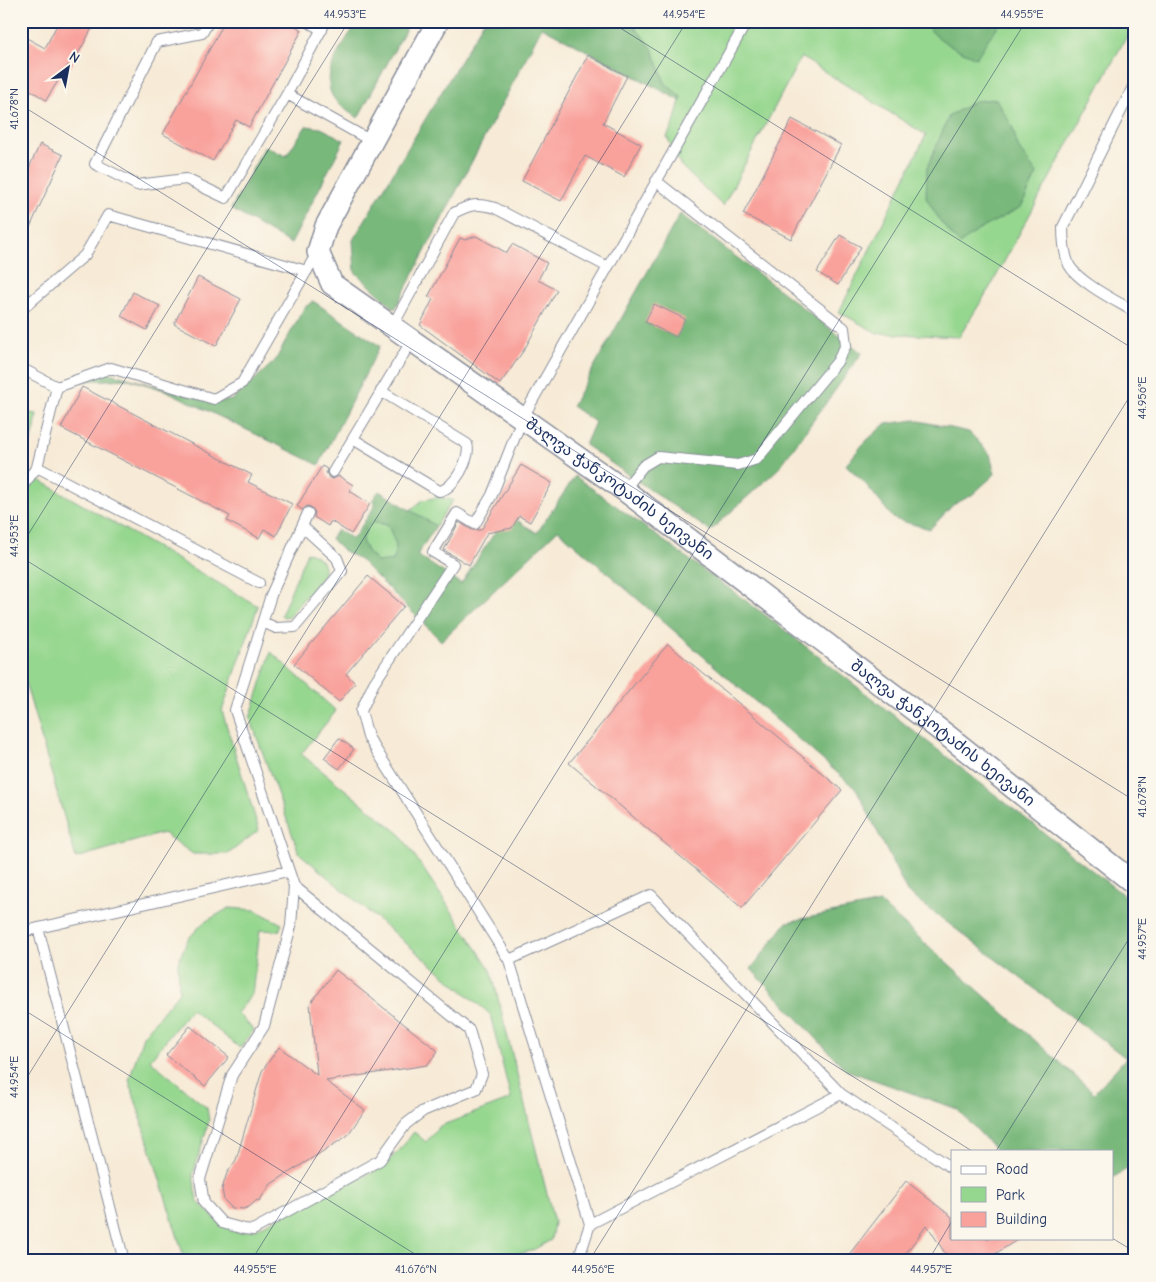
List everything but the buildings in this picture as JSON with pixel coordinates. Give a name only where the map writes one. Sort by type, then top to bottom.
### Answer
[{"type":"street","points":[[318,252],[326,226],[373,142],[434,23]]},
{"type":"street","name":"შალვა ჭანკოტაძის ხეივანი","points":[[318,252],[332,284],[624,490],[948,736],[1135,884]]},
{"type":"lane","points":[[210,21],[202,33],[157,42],[95,164],[137,185],[186,179],[226,198],[288,94],[324,25],[307,21]]},
{"type":"lane","points":[[578,1261],[590,1224],[509,960],[368,737],[361,711],[374,683],[453,564],[433,552],[457,513],[475,524],[492,495],[522,419],[748,21]]},
{"type":"lane","points":[[1135,83],[1063,227],[1063,245],[1070,266],[1084,282],[1135,312]]},
{"type":"lane","points":[[288,94],[373,142]]},
{"type":"lane","points":[[624,490],[643,466],[658,457],[738,466],[757,459],[837,362],[846,345],[844,328],[656,182]]},
{"type":"lane","points":[[392,326],[454,213],[467,206],[482,204],[495,208],[608,267]]},
{"type":"lane","points":[[21,310],[85,255],[108,215],[307,271]]},
{"type":"lane","points":[[21,368],[57,387],[111,368],[214,399],[242,383],[318,252]]},
{"type":"lane","points":[[333,472],[412,340]]},
{"type":"lane","points":[[21,488],[37,467],[57,387]]},
{"type":"lane","points":[[353,439],[439,491],[445,490],[450,486],[467,459],[469,449],[467,444],[381,391]]},
{"type":"lane","points":[[37,467],[259,584]]},
{"type":"lane","points":[[294,886],[469,1030],[482,1074],[476,1089],[423,1111],[406,1124],[380,1160],[253,1230],[244,1229],[222,1223],[204,1203],[200,1179],[232,1075],[264,1026],[291,926],[294,886],[235,710],[271,595],[308,513]]},
{"type":"lane","points":[[263,622],[276,628],[295,627],[342,571],[337,558],[303,527]]},
{"type":"lane","points":[[21,932],[288,871]]},
{"type":"lane","points":[[509,960],[651,895],[841,1094],[951,1167]]},
{"type":"lane","points":[[38,928],[124,1261]]},
{"type":"lane","points":[[590,1224],[841,1094]]},
{"type":"green space","points":[[358,21],[410,21],[358,118],[336,101],[330,92],[329,82],[331,71],[340,49]]},
{"type":"green space","points":[[484,21],[630,21],[652,48],[665,83],[681,97],[681,101],[542,27],[395,309],[355,272],[353,240]]},
{"type":"green space","points":[[630,21],[1135,21],[992,284],[959,337],[877,333],[839,312],[926,135],[801,57],[723,206],[681,166],[667,137],[674,123],[681,97],[665,83],[652,48]]},
{"type":"green space","points":[[925,21],[1002,21],[976,58],[939,38]]},
{"type":"green space","points":[[996,99],[1012,126],[1018,147],[1037,174],[1021,207],[979,230],[959,244],[941,222],[926,198],[927,168],[949,116],[975,101]]},
{"type":"green space","points":[[306,126],[321,128],[344,140],[291,244],[231,209],[265,146],[286,156]]},
{"type":"green space","points":[[680,214],[862,353],[779,468],[710,531],[585,445],[595,422],[572,406]]},
{"type":"green space","points":[[313,301],[380,346],[319,465],[167,391],[129,379],[82,381],[106,372],[213,402],[232,400],[275,361],[304,308]]},
{"type":"green space","points":[[21,412],[37,414],[35,429],[22,470],[258,606],[222,711],[259,830],[228,854],[193,854],[163,833],[76,858],[25,682],[21,683]]},
{"type":"green space","points":[[915,420],[969,432],[990,454],[995,474],[972,495],[953,505],[930,529],[894,519],[864,482],[846,465],[864,443],[885,424]]},
{"type":"green space","points":[[575,476],[768,617],[1135,904],[1135,1164],[1114,1177],[1114,1150],[996,1150],[957,1109],[846,1070],[751,969],[787,922],[880,903],[1094,1093],[1126,1058],[907,892],[857,790],[558,530],[441,641],[361,561],[341,549],[331,539],[337,530],[353,539],[376,504],[372,501],[379,491],[436,526],[417,555],[461,584],[507,514],[537,533]],"holes":[[[373,522],[388,525],[396,545],[394,560],[377,562],[367,551],[362,541],[367,527]]]},
{"type":"green space","points":[[438,497],[453,500],[436,526],[410,510],[423,500]]},
{"type":"green space","points":[[373,522],[388,525],[396,545],[394,560],[377,562],[367,551],[362,541],[367,527]]},
{"type":"green space","points":[[307,552],[321,560],[324,567],[323,576],[289,616],[284,617],[281,615]]},
{"type":"green space","points":[[271,652],[336,711],[301,754],[400,834],[491,970],[554,1222],[551,1240],[531,1251],[485,1261],[205,1261],[184,1257],[129,1080],[143,1036],[179,992],[178,962],[188,939],[203,923],[229,908],[255,910],[282,924],[279,931],[260,930],[252,994],[237,1013],[254,1030],[240,1048],[191,1009],[150,1060],[207,1108],[209,1121],[193,1174],[197,1201],[222,1225],[253,1230],[377,1170],[398,1152],[414,1132],[426,1142],[440,1126],[511,1099],[490,1014],[299,853],[250,718]]}]
